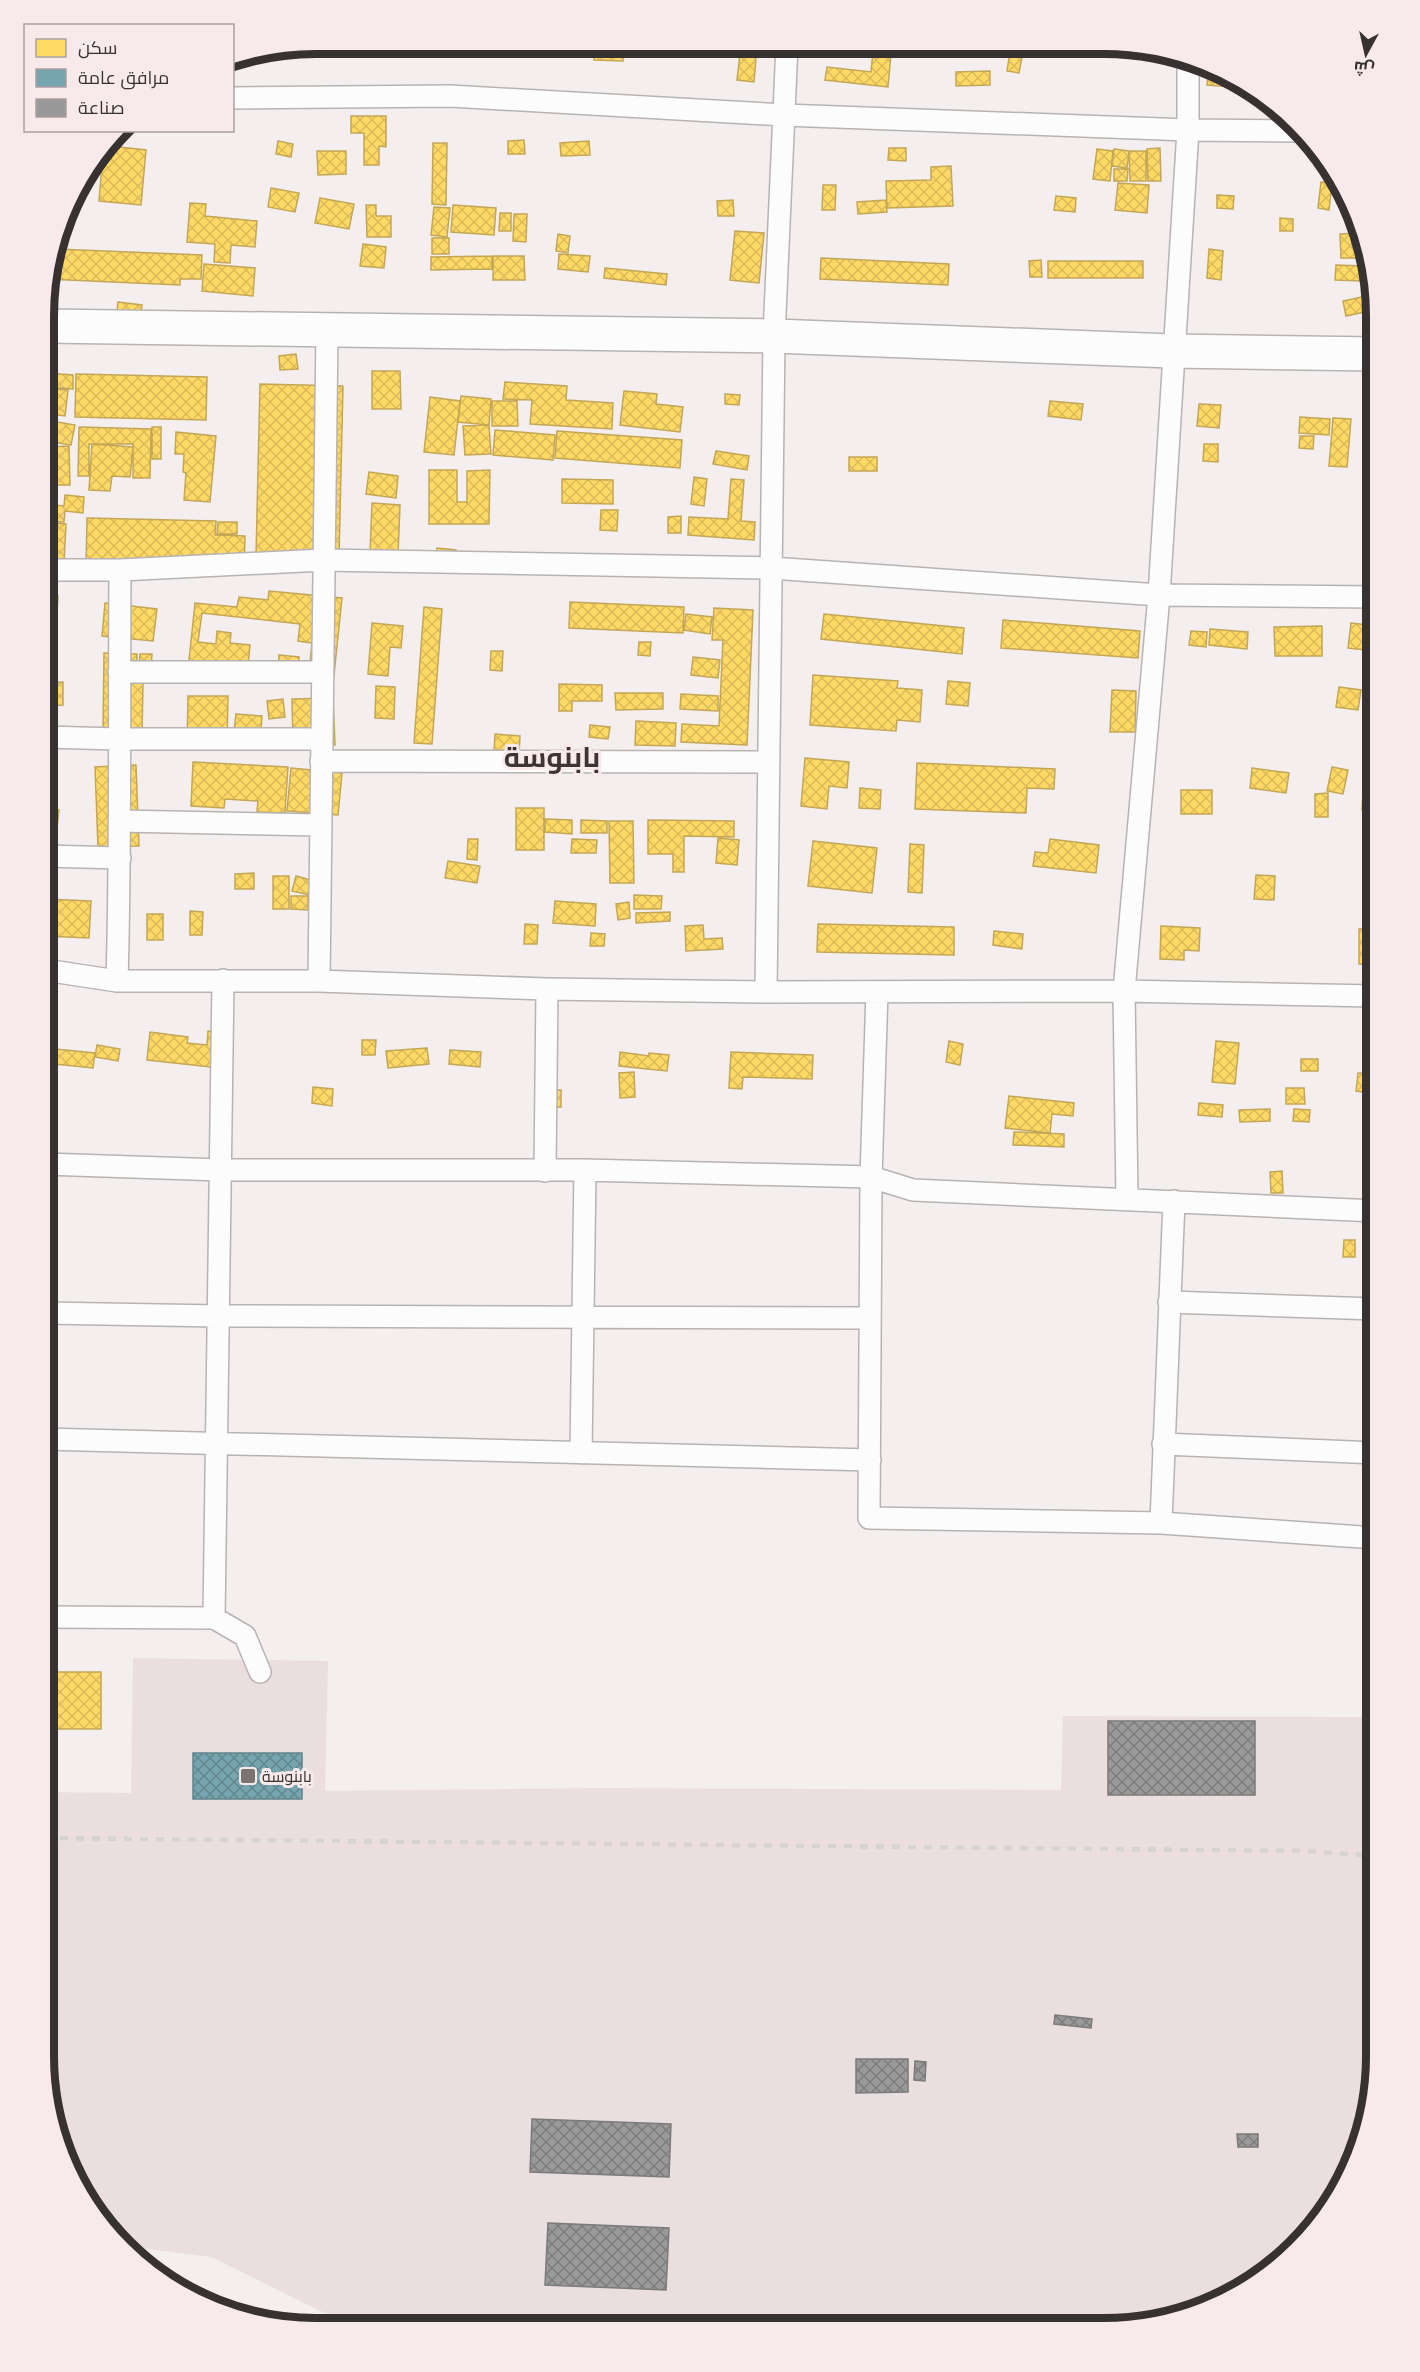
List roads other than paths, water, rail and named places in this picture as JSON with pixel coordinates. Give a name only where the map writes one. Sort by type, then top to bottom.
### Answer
[{"type":"main road","points":[[54,326],[774,336],[1172,351],[1366,354]]},
{"type":"street","points":[[766,992],[774,336],[787,54]]},
{"type":"street","points":[[1128,1199],[1124,991],[1159,595],[1172,351],[1188,130],[1188,68]]},
{"type":"street","points":[[234,98],[450,96],[784,115],[1188,130],[1289,131]]},
{"type":"street","points":[[319,981],[319,825],[327,329]]},
{"type":"street","points":[[54,570],[120,570],[323,560],[771,568],[1159,595],[1366,597]]},
{"type":"street","points":[[117,981],[120,858],[118,739],[120,570]]},
{"type":"street","points":[[119,672],[322,672]]},
{"type":"street","points":[[54,736],[118,739],[321,739]]},
{"type":"street","points":[[321,761],[769,762]]},
{"type":"street","points":[[120,821],[319,825]]},
{"type":"street","points":[[54,856],[120,858]]},
{"type":"street","points":[[54,971],[117,981],[319,981],[547,989],[766,992],[1124,991],[1366,996]]},
{"type":"street","points":[[214,1617],[223,980]]},
{"type":"street","points":[[545,1171],[547,989]]},
{"type":"street","points":[[877,992],[871,1177],[869,1518],[1161,1523],[1366,1537]]},
{"type":"street","points":[[54,1164],[221,1170],[585,1170],[871,1177],[913,1190],[1366,1211]]},
{"type":"street","points":[[581,1453],[585,1170]]},
{"type":"street","points":[[1161,1523],[1168,1302],[1174,1201]]},
{"type":"street","points":[[1168,1302],[1366,1309]]},
{"type":"street","points":[[54,1313],[218,1316],[870,1318]]},
{"type":"street","points":[[54,1439],[870,1460]]},
{"type":"street","points":[[1163,1444],[1366,1453]]},
{"type":"street","points":[[54,1617],[214,1617],[245,1636],[260,1672]]},
{"type":"railway","points":[[54,1838],[1305,1851],[1366,1855]]},
{"type":"place","name":"بابنوسة","points":[[248,1776]]},
{"type":"district","name":"بابنوسة","points":[[552,756]]}]
